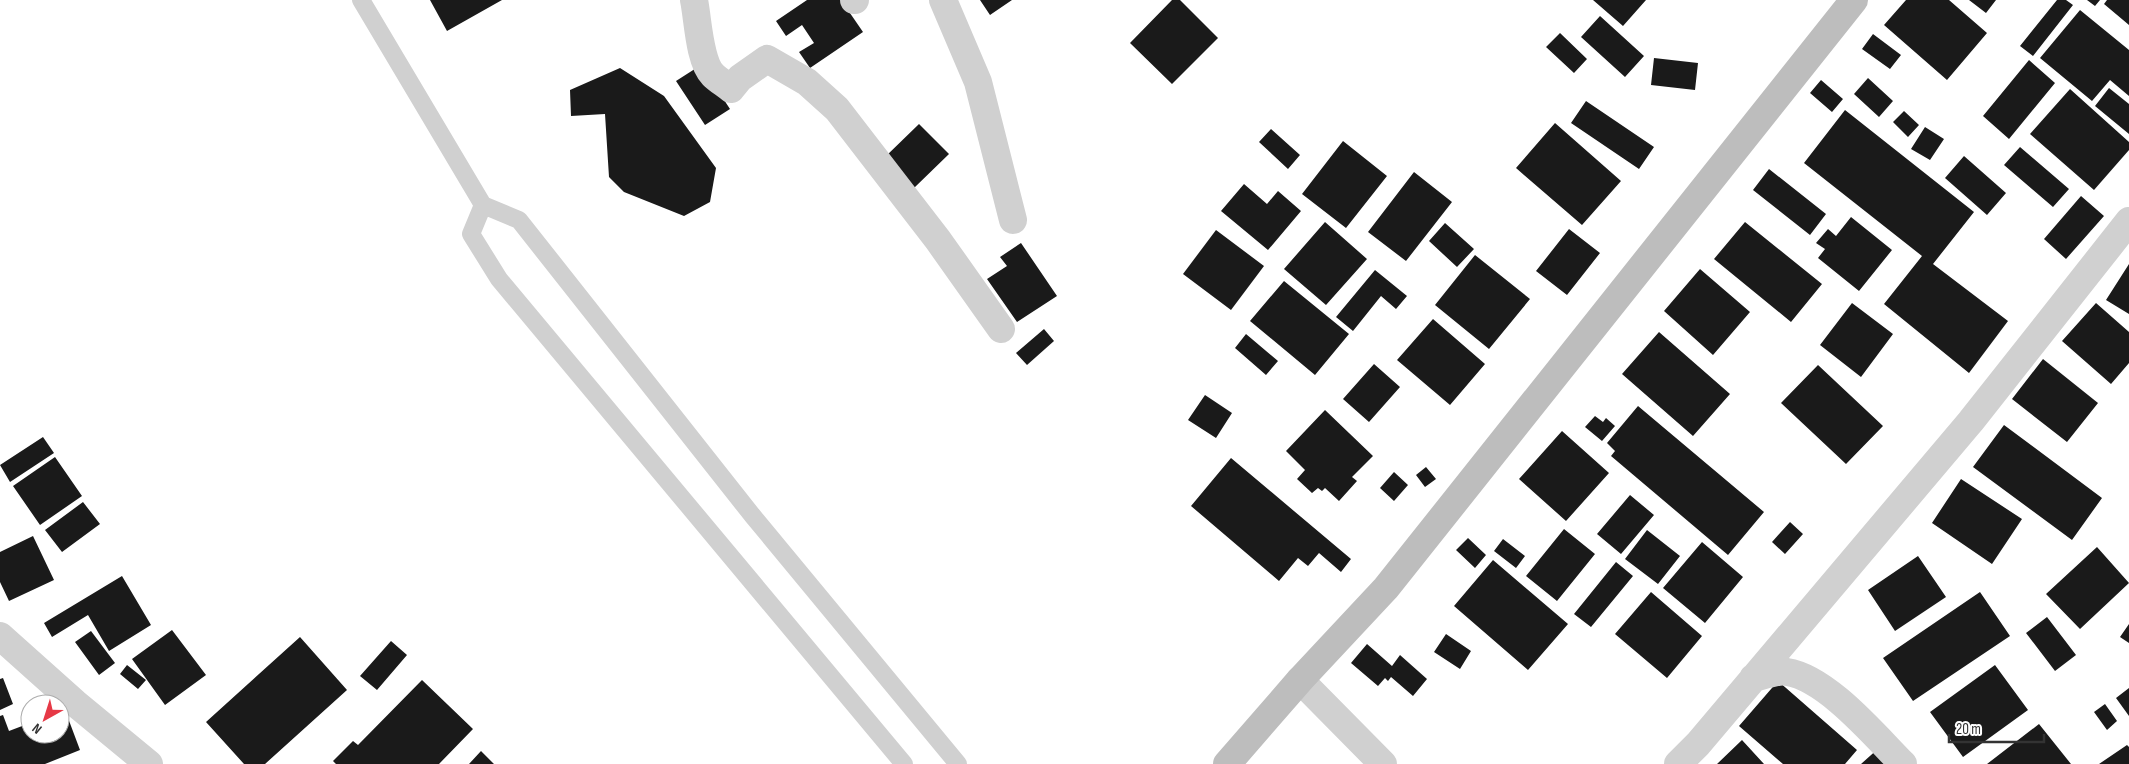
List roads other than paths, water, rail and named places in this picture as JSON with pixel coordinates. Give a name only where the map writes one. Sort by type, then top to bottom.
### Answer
[{"type":"street","points":[[694,0],[698,16],[698,39],[711,73],[731,89],[740,78],[767,60],[806,82],[837,109],[938,240],[1001,330]]},
{"type":"street","points":[[943,0],[978,82],[1013,220]]},
{"type":"street","points":[[1227,764],[1300,680],[1386,588],[1854,0]]},
{"type":"street","points":[[1678,764],[1971,421],[2129,221]]},
{"type":"street","points":[[0,636],[74,702],[149,764]]},
{"type":"street","points":[[1753,678],[1786,671],[1810,680],[1842,703],[1903,764]]},
{"type":"street","points":[[1300,680],[1383,764]]},
{"type":"lane","points":[[362,0],[483,205],[518,220],[752,515],[958,764]]},
{"type":"lane","points":[[483,205],[471,234],[499,279],[904,764]]}]
